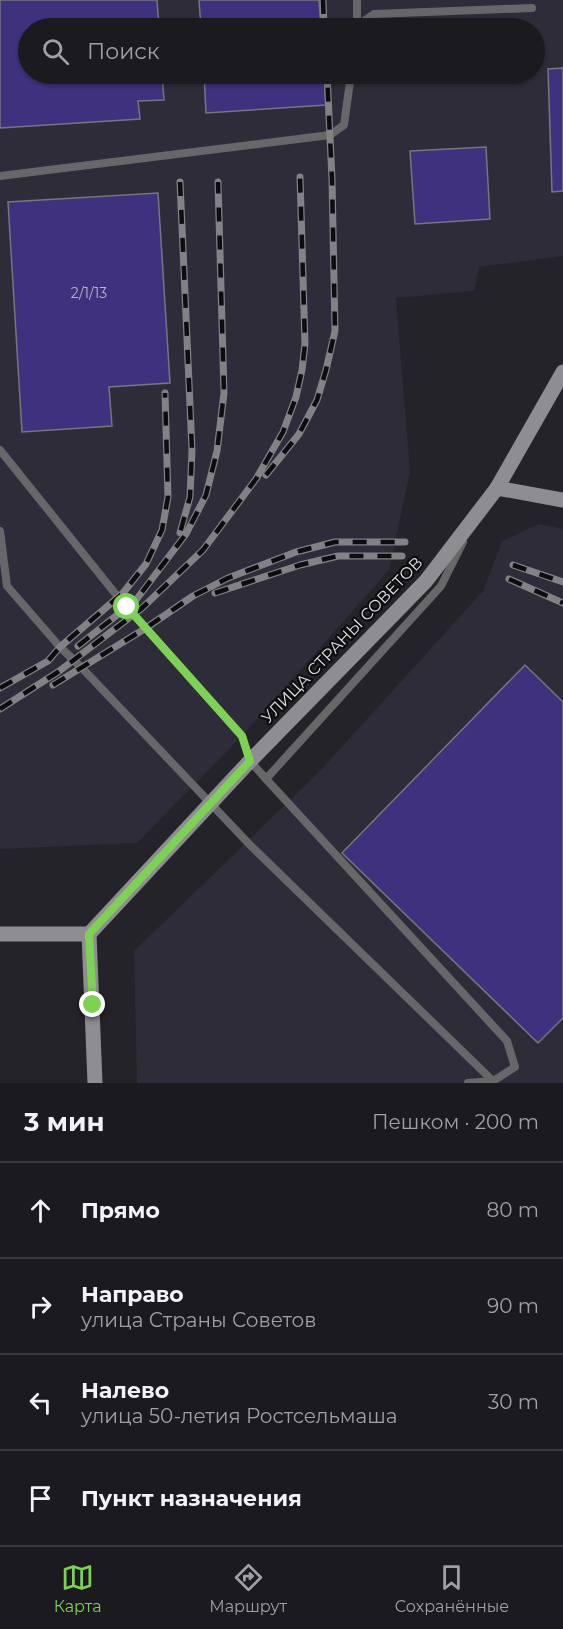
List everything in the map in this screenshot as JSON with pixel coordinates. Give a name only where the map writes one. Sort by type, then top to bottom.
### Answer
[{"type":"main road","name":"УЛИЦА СТРАНЫ СОВЕТОВ","points":[[89,934],[250,761],[434,584],[497,488],[563,372]]},
{"type":"main road","points":[[497,488],[563,500]]},
{"type":"main road","points":[[0,934],[89,934],[95,1083]]},
{"type":"lane","points":[[357,0],[357,18]]},
{"type":"lane","points":[[369,18],[374,14],[532,8]]},
{"type":"lane","points":[[0,176],[330,135],[344,125],[350,84]]},
{"type":"lane","points":[[0,450],[118,597],[242,736],[250,761],[507,1041],[515,1067],[494,1082],[468,1083]]},
{"type":"lane","points":[[0,531],[7,586],[60,647],[250,845],[494,1082]]},
{"type":"lane","points":[[266,779],[434,584]]},
{"type":"shaded area","points":[[0,0],[563,0],[563,256],[479,267],[474,291],[396,298],[410,472],[389,570],[242,736],[137,843],[0,849]]},
{"type":"shaded area","points":[[539,524],[563,529],[563,1083],[137,1083],[134,951],[320,771],[483,591],[502,541]]},
{"type":"building","points":[[0,0],[157,0],[158,18],[18,18],[18,84],[163,84],[164,100],[138,101],[140,119],[0,128]]},
{"type":"building","points":[[199,0],[319,0],[320,18],[200,18]]},
{"type":"building","points":[[563,68],[563,191],[552,192],[548,69]]},
{"type":"building","points":[[205,84],[325,84],[326,105],[206,113]]},
{"type":"building","points":[[486,147],[490,219],[415,224],[410,151]]},
{"type":"building","points":[[158,193],[170,383],[109,387],[112,426],[22,432],[8,202]]},
{"type":"building","points":[[525,665],[563,702],[563,1018],[538,1043],[342,853]]},
{"type":"railway","points":[[323,0],[324,18]]},
{"type":"railway","points":[[266,475],[299,434],[317,400],[335,331],[327,84]]},
{"type":"railway","points":[[0,709],[58,672],[141,609],[203,550],[256,479],[283,432],[296,397],[305,344],[300,177]]},
{"type":"railway","points":[[180,182],[192,450],[190,497],[180,533]]},
{"type":"railway","points":[[78,646],[136,600],[186,534],[206,495],[217,451],[224,393],[218,182]]},
{"type":"railway","points":[[0,688],[48,661],[60,647],[123,593],[146,564],[162,530],[168,497],[165,393]]},
{"type":"railway","points":[[53,685],[193,596],[228,578],[296,552],[335,542],[405,542]]},
{"type":"railway","points":[[215,593],[300,565],[338,556],[402,556]]},
{"type":"railway","points":[[513,565],[563,582]]},
{"type":"railway","points":[[509,579],[563,603]]},
{"type":"route","points":[[93,1005],[89,934],[250,761],[242,736],[127,607]]}]
